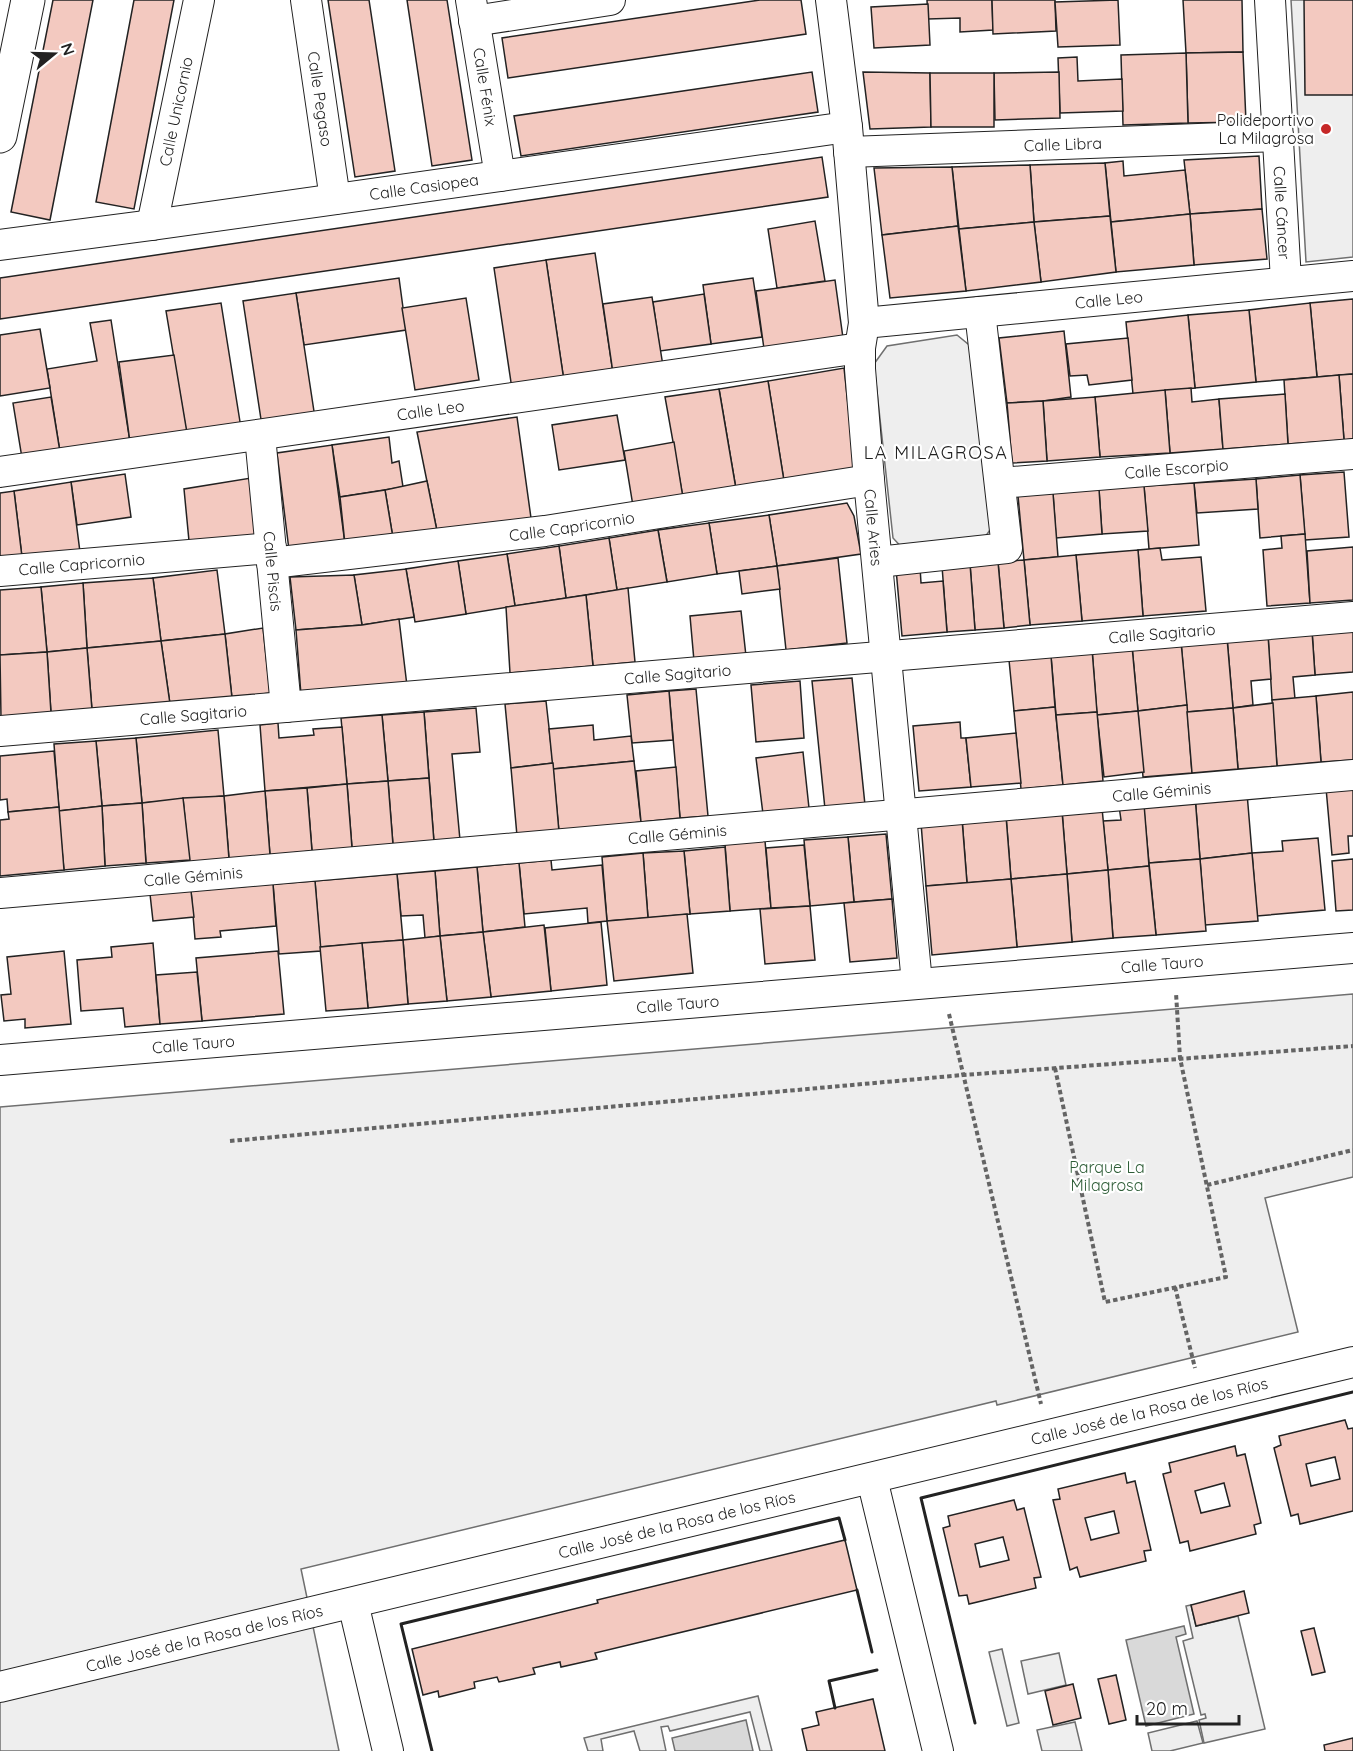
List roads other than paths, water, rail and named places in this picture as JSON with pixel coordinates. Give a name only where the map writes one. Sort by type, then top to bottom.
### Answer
[{"type":"street","points":[[0,136],[28,0]]},
{"type":"street","name":"Calle Unicornio","points":[[152,225],[199,0]]},
{"type":"street","name":"Calle Pegaso","points":[[306,0],[335,199]]},
{"type":"street","points":[[472,10],[610,0]]},
{"type":"street","name":"Calle Aries","points":[[831,0],[848,139],[862,335],[869,480],[901,814],[929,982]]},
{"type":"street","name":"Calle Cáncer","points":[[1270,0],[1287,281]]},
{"type":"street","name":"Calle Fénix","points":[[472,10],[500,176]]},
{"type":"street","name":"Calle Libra","points":[[848,139],[1278,136]]},
{"type":"street","name":"Calle Casiopea","points":[[0,245],[500,176],[848,139]]},
{"type":"street","name":"Calle Leo","points":[[0,472],[260,436],[862,335],[980,312],[1353,276]]},
{"type":"street","points":[[878,562],[1007,548],[980,312]]},
{"type":"street","name":"Calle Piscis","points":[[260,436],[286,707]]},
{"type":"street","name":"Calle Escorpio","points":[[1000,483],[1353,453]]},
{"type":"street","name":"Calle Capricornio","points":[[0,571],[272,556],[545,531],[869,480]]},
{"type":"street","name":"Calle Sagitario","points":[[0,731],[1353,617]]},
{"type":"street","name":"Calle Géminis","points":[[0,893],[1353,775]]},
{"type":"street","name":"Calle Tauro","points":[[0,1060],[1353,948]]},
{"type":"street","name":"Calle José de la Rosa de los Ríos","points":[[0,1686],[1353,1362]]},
{"type":"street","points":[[872,1479],[938,1751]]},
{"type":"street","points":[[352,1603],[388,1751]]},
{"type":"place","name":"Polideportivo La Milagrosa","points":[[1326,129]]},
{"type":"district","name":"LA MILAGROSA","points":[[936,452]]},
{"type":"park label","name":"Parque La Milagrosa","points":[[1107,1176]]}]
